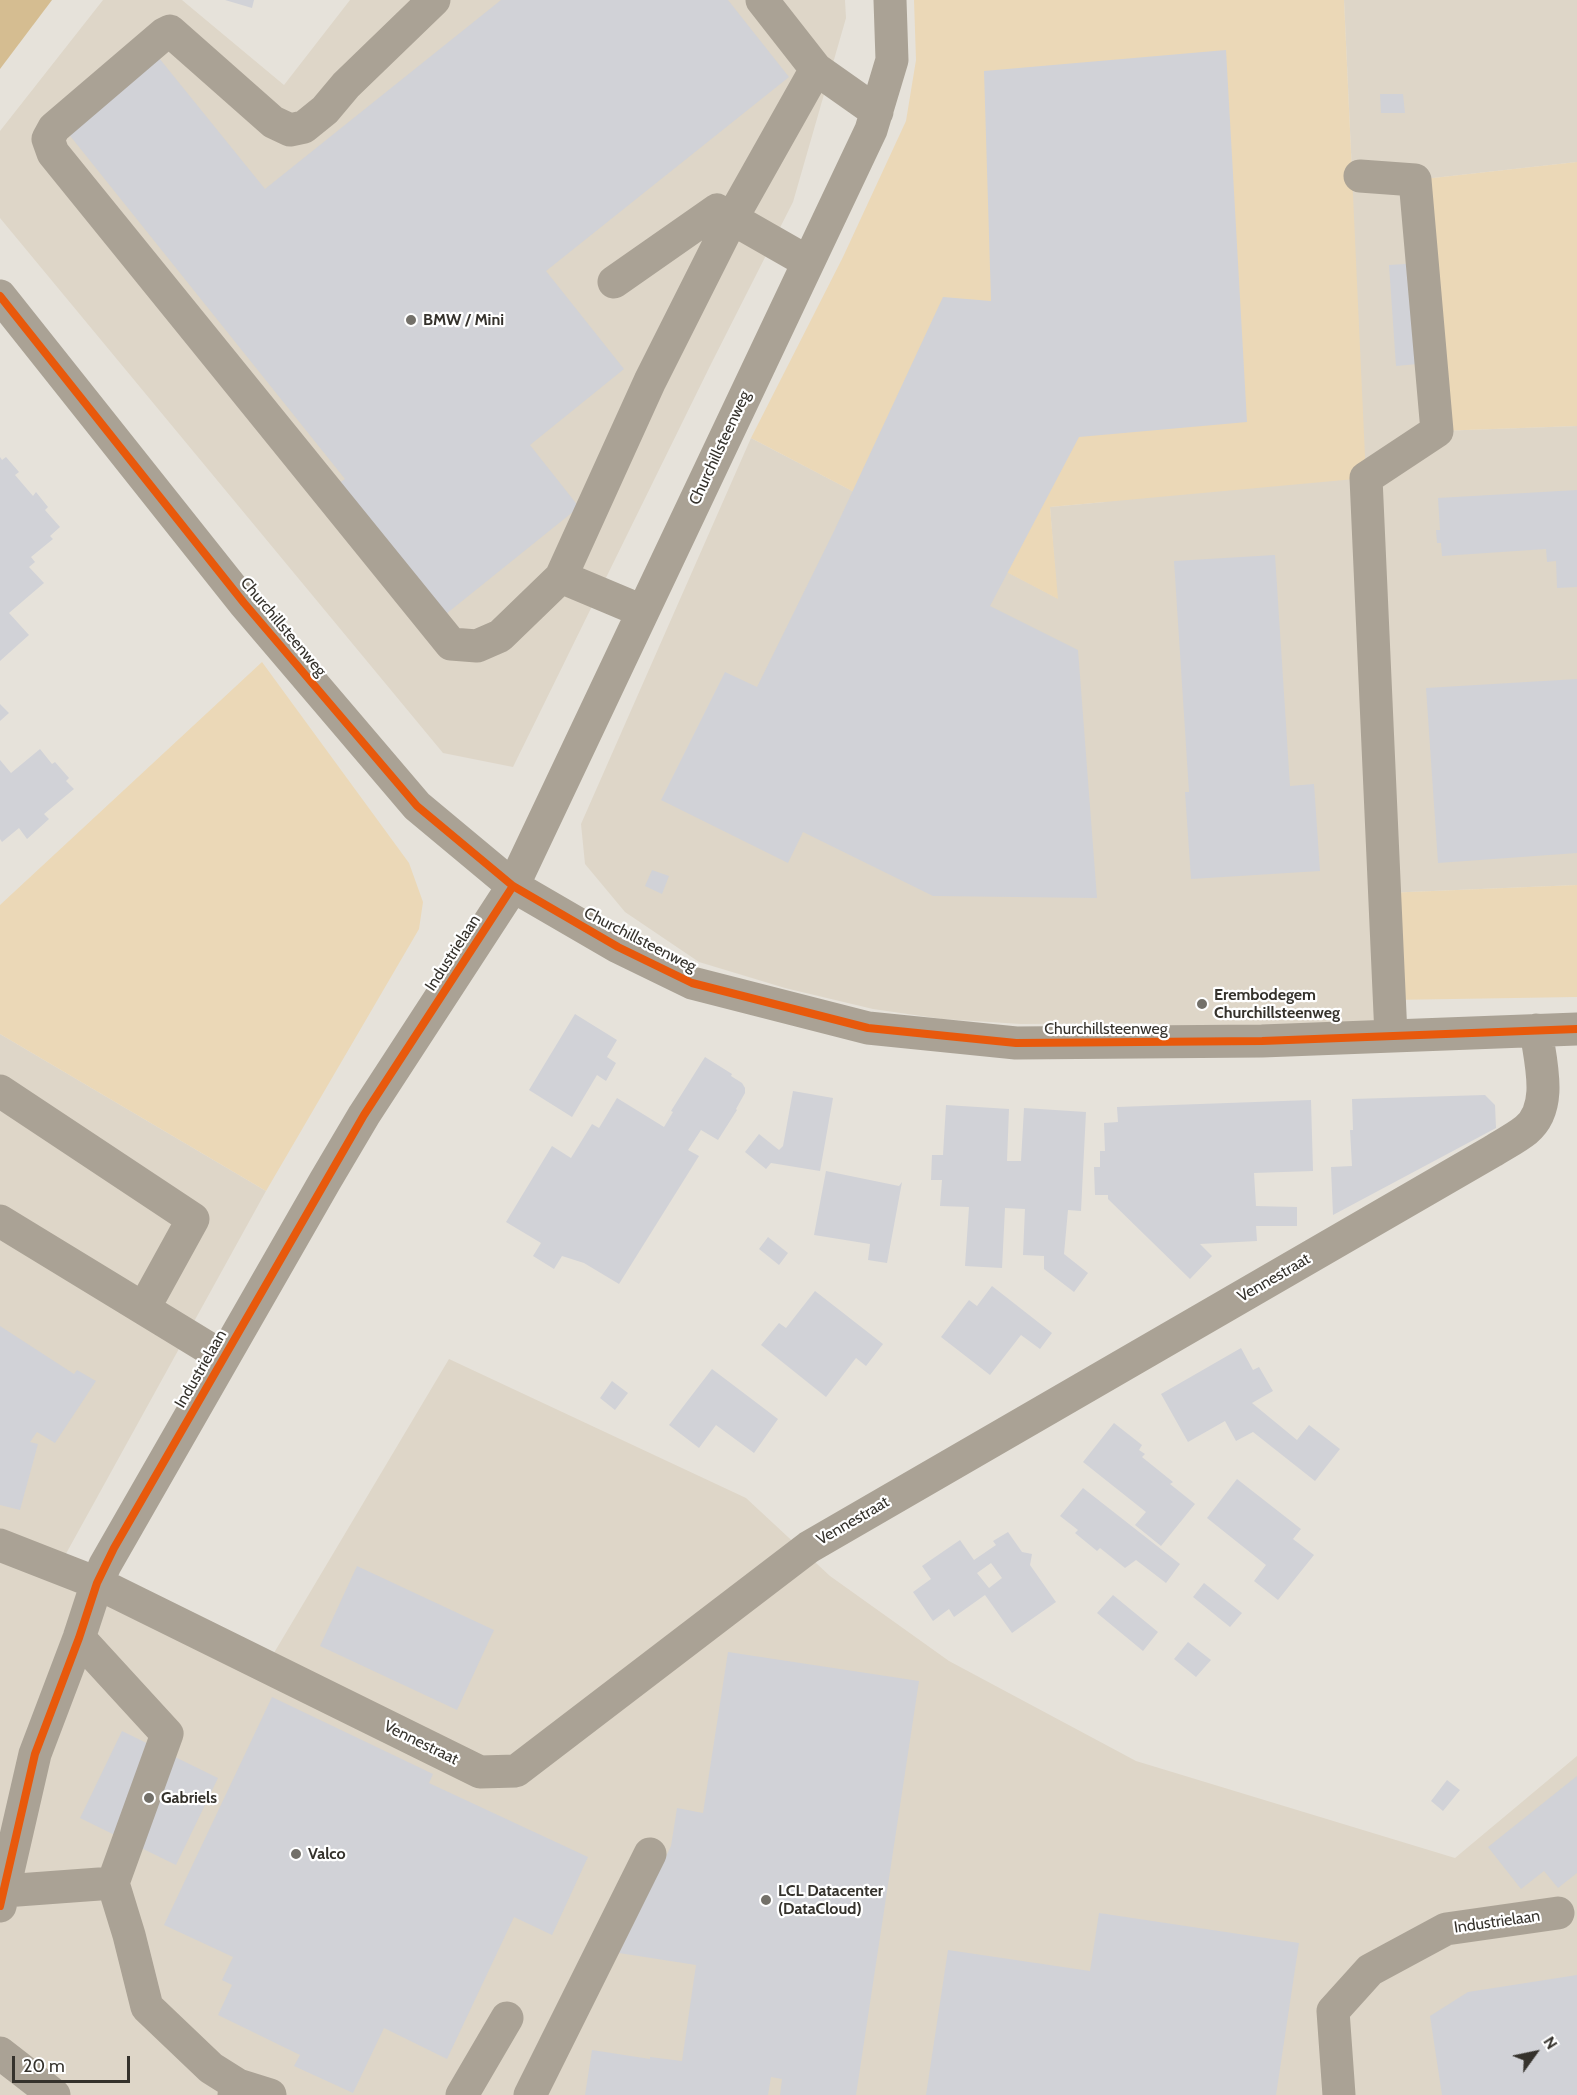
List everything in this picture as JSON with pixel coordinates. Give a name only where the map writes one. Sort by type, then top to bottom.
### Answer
[{"type":"street","points":[[434,0],[346,85],[325,110],[304,127],[290,130],[273,122],[170,32],[164,34],[54,128],[50,134],[49,144],[68,171],[451,644],[477,646],[500,636],[561,577],[650,381],[731,220],[816,69]]},
{"type":"street","points":[[762,0],[816,69],[877,112]]},
{"type":"street","name":"Churchillsteenweg","points":[[513,886],[872,130],[892,60],[890,0]]},
{"type":"street","points":[[1360,176],[1415,180],[1437,431],[1366,478],[1391,1036]]},
{"type":"street","points":[[614,282],[715,211],[719,211],[731,220],[808,262]]},
{"type":"street","name":"Churchillsteenweg","points":[[0,296],[244,603],[417,806],[513,886],[618,947],[692,983],[868,1028],[1016,1043],[1262,1041],[1577,1029]]},
{"type":"street","points":[[561,577],[642,611]]},
{"type":"street","name":"Industrielaan","points":[[2,1898],[10,1821],[79,1638],[97,1583],[114,1548],[364,1115],[513,886]]},
{"type":"street","name":"Vennestraat","points":[[0,1545],[97,1583],[480,1772],[516,1771],[808,1547],[1528,1129],[1540,1110],[1544,1085],[1536,1030]]},
{"type":"street","points":[[0,1091],[193,1219],[144,1308]]},
{"type":"street","points":[[0,1221],[223,1357]]},
{"type":"street","points":[[79,1638],[167,1734],[113,1883],[147,2007],[236,2090],[270,2095]]},
{"type":"street","points":[[530,2095],[650,1854]]},
{"type":"street","points":[[2,1898],[113,1883]]},
{"type":"street","name":"Industrielaan","points":[[1339,2095],[1333,2010],[1370,1970],[1446,1929],[1558,1913]]},
{"type":"street","points":[[462,2095],[507,2018]]},
{"type":"street","points":[[0,2053],[54,2095]]},
{"type":"shaded area","points":[[0,0],[52,0],[0,69]]},
{"type":"shaded area","points":[[103,0],[182,0],[284,85],[350,0],[845,0],[846,18],[793,202],[513,767],[443,753],[0,218],[0,131]]},
{"type":"shaded area","points":[[914,0],[1344,0],[1366,478],[1050,507],[1058,599],[751,438],[843,257],[906,121],[916,60]]},
{"type":"shaded area","points":[[1344,0],[1577,0],[1577,162],[1415,180],[1437,431],[1577,426],[1577,885],[1385,893],[1391,1036],[1262,1041],[1147,1023],[1021,1024],[942,1019],[873,1009],[785,988],[699,962],[625,912],[585,864],[581,824],[751,438],[1057,598],[1050,507],[1105,502],[1352,174]]},
{"type":"shaded area","points":[[1577,162],[1577,426],[1437,431],[1415,180]]},
{"type":"shaded area","points":[[262,662],[409,863],[423,902],[419,929],[266,1191],[0,1034],[0,905]]},
{"type":"shaded area","points":[[1577,885],[1577,997],[1390,1000],[1385,893]]},
{"type":"shaded area","points":[[0,1034],[266,1191],[57,1570],[265,1668],[449,1359],[746,1498],[830,1576],[949,1661],[1136,1761],[1455,1858],[1577,1756],[1577,2095],[0,2095]]},
{"type":"building","points":[[225,0],[254,0],[252,8]]},
{"type":"building","name":"BMW / Mini","points":[[501,0],[728,0],[789,77],[546,271],[624,369],[530,445],[579,507],[441,618],[335,486],[345,479],[67,132],[159,58],[265,189]]},
{"type":"building","points":[[1226,50],[1247,422],[1079,437],[990,606],[1078,650],[1097,898],[933,896],[803,832],[788,863],[661,800],[725,672],[757,687],[835,529],[943,297],[991,301],[984,71]]},
{"type":"building","points":[[1380,94],[1403,94],[1405,113],[1381,113]]},
{"type":"building","points":[[1421,263],[1428,363],[1396,366],[1389,265]]},
{"type":"building","points":[[0,457],[2,460],[6,457],[19,472],[15,475],[33,496],[36,492],[48,507],[45,510],[60,527],[50,536],[53,539],[31,557],[35,562],[29,567],[44,583],[9,613],[29,635],[0,661]]},
{"type":"building","points":[[1577,490],[1577,587],[1557,588],[1556,561],[1547,562],[1546,549],[1442,556],[1441,543],[1437,543],[1436,530],[1440,530],[1438,498]]},
{"type":"building","points":[[1275,555],[1290,786],[1314,784],[1320,871],[1191,879],[1185,792],[1189,792],[1174,561]]},
{"type":"building","points":[[1577,679],[1577,853],[1438,863],[1426,688]]},
{"type":"building","points":[[0,704],[9,713],[0,721]]},
{"type":"building","points":[[40,749],[52,764],[55,762],[69,778],[66,781],[74,789],[44,814],[49,819],[27,839],[19,828],[2,842],[0,839],[0,760],[11,773]]},
{"type":"building","points":[[652,870],[669,876],[662,894],[645,886]]},
{"type":"building","points":[[575,1014],[617,1040],[607,1057],[616,1063],[606,1081],[597,1075],[572,1117],[529,1090]]},
{"type":"building","points":[[705,1057],[742,1083],[745,1093],[718,1140],[701,1130],[688,1150],[699,1156],[619,1284],[584,1263],[562,1256],[554,1269],[533,1256],[541,1243],[506,1222],[552,1146],[571,1158],[592,1124],[599,1128],[617,1098],[664,1127],[673,1112],[671,1111]]},
{"type":"building","points":[[793,1091],[833,1098],[820,1171],[771,1163],[766,1169],[745,1152],[759,1134],[779,1150],[783,1146]]},
{"type":"building","points":[[1485,1095],[1495,1105],[1496,1128],[1333,1215],[1331,1167],[1352,1166],[1350,1130],[1353,1130],[1352,1099]]},
{"type":"building","points":[[1311,1100],[1313,1171],[1254,1173],[1256,1206],[1297,1207],[1297,1226],[1256,1226],[1257,1241],[1200,1244],[1212,1256],[1190,1279],[1108,1199],[1108,1195],[1095,1195],[1094,1167],[1100,1167],[1100,1151],[1105,1151],[1104,1123],[1118,1122],[1117,1107]]},
{"type":"building","points":[[946,1105],[1009,1109],[1007,1161],[1021,1161],[1024,1108],[1086,1112],[1081,1211],[1068,1210],[1064,1254],[1088,1273],[1074,1292],[1044,1269],[1044,1256],[1023,1255],[1025,1209],[1005,1208],[1002,1268],[965,1266],[969,1207],[940,1206],[942,1180],[931,1180],[932,1155],[943,1155]]},
{"type":"building","points":[[826,1171],[899,1186],[902,1182],[887,1263],[868,1260],[870,1244],[814,1235]]},
{"type":"building","points":[[768,1237],[788,1253],[779,1265],[759,1249]]},
{"type":"building","points":[[992,1286],[1052,1333],[1040,1349],[1021,1335],[990,1375],[941,1337],[969,1300],[977,1306]]},
{"type":"building","points":[[815,1291],[883,1344],[866,1366],[856,1358],[826,1397],[761,1345],[779,1323],[786,1328]]},
{"type":"building","points":[[0,1326],[74,1374],[77,1370],[96,1381],[55,1443],[37,1432],[30,1442],[38,1444],[20,1510],[0,1505]]},
{"type":"building","points":[[1241,1348],[1253,1370],[1259,1367],[1273,1391],[1252,1403],[1297,1440],[1309,1425],[1340,1449],[1315,1481],[1253,1432],[1236,1441],[1225,1421],[1188,1442],[1161,1394]]},
{"type":"building","points":[[712,1369],[778,1419],[754,1453],[716,1425],[699,1448],[669,1425]]},
{"type":"building","points":[[612,1381],[628,1393],[615,1410],[600,1398]]},
{"type":"building","points":[[1114,1423],[1142,1445],[1139,1450],[1145,1454],[1142,1457],[1173,1482],[1170,1484],[1195,1504],[1161,1546],[1135,1525],[1146,1512],[1083,1462]]},
{"type":"building","points":[[1237,1479],[1301,1529],[1293,1539],[1314,1555],[1278,1600],[1254,1581],[1266,1565],[1207,1518]]},
{"type":"building","points":[[1083,1488],[1180,1564],[1166,1583],[1136,1560],[1125,1568],[1100,1548],[1097,1551],[1075,1533],[1078,1530],[1060,1516]]},
{"type":"building","points":[[1008,1532],[1022,1552],[1032,1554],[1030,1565],[1056,1602],[1012,1633],[985,1595],[954,1617],[949,1609],[933,1621],[913,1592],[931,1579],[922,1566],[960,1540],[974,1560],[996,1545],[993,1541]],"holes":[[[991,1563],[1002,1578],[989,1588],[977,1573]]]},
{"type":"building","points":[[357,1566],[494,1630],[457,1710],[320,1646]]},
{"type":"building","points":[[1204,1583],[1242,1613],[1230,1627],[1193,1597]]},
{"type":"building","points":[[1113,1595],[1158,1632],[1143,1651],[1097,1613]]},
{"type":"building","points":[[1188,1642],[1211,1660],[1196,1677],[1174,1659]]},
{"type":"building","name":"LCL Datacenter (DataCloud)","points":[[728,1652],[919,1681],[856,2095],[780,2095],[782,2079],[771,2077],[768,2095],[585,2095],[592,2050],[650,2059],[650,2057],[682,2061],[696,1965],[619,1953],[671,1846],[677,1808],[703,1813]]},
{"type":"building","points":[[272,1697],[433,1774],[429,1783],[588,1857],[552,1935],[514,1917],[447,2059],[384,2028],[353,2093],[294,2066],[300,2055],[218,2015],[232,1985],[222,1980],[233,1957],[164,1925]]},
{"type":"building","name":"Gabriels","points":[[122,1731],[218,1778],[176,1865],[80,1818]]},
{"type":"building","points":[[1577,1776],[1577,1873],[1558,1888],[1544,1871],[1521,1889],[1488,1847]]},
{"type":"building","points":[[1447,1780],[1460,1790],[1443,1811],[1431,1801]]},
{"type":"building","points":[[1099,1913],[1299,1943],[1276,2095],[926,2095],[948,1950],[1090,1971]]},
{"type":"building","points":[[1577,1975],[1577,2095],[1442,2095],[1430,2016],[1468,1992]]},
{"type":"cycle path","points":[[0,296],[244,603],[417,806],[513,886],[618,947],[692,983],[868,1028],[1016,1043],[1262,1041],[1577,1029]]},
{"type":"cycle path","points":[[0,1906],[35,1754],[79,1638],[97,1583],[114,1548],[364,1115],[513,886]]},
{"type":"place","name":"BMW / Mini","points":[[411,320]]},
{"type":"place","name":"Erembodegem Churchillsteenweg","points":[[1202,1004]]},
{"type":"place","name":"Gabriels","points":[[149,1798]]},
{"type":"place","name":"Valco","points":[[296,1854]]},
{"type":"place","name":"LCL Datacenter (DataCloud)","points":[[766,1900]]}]
